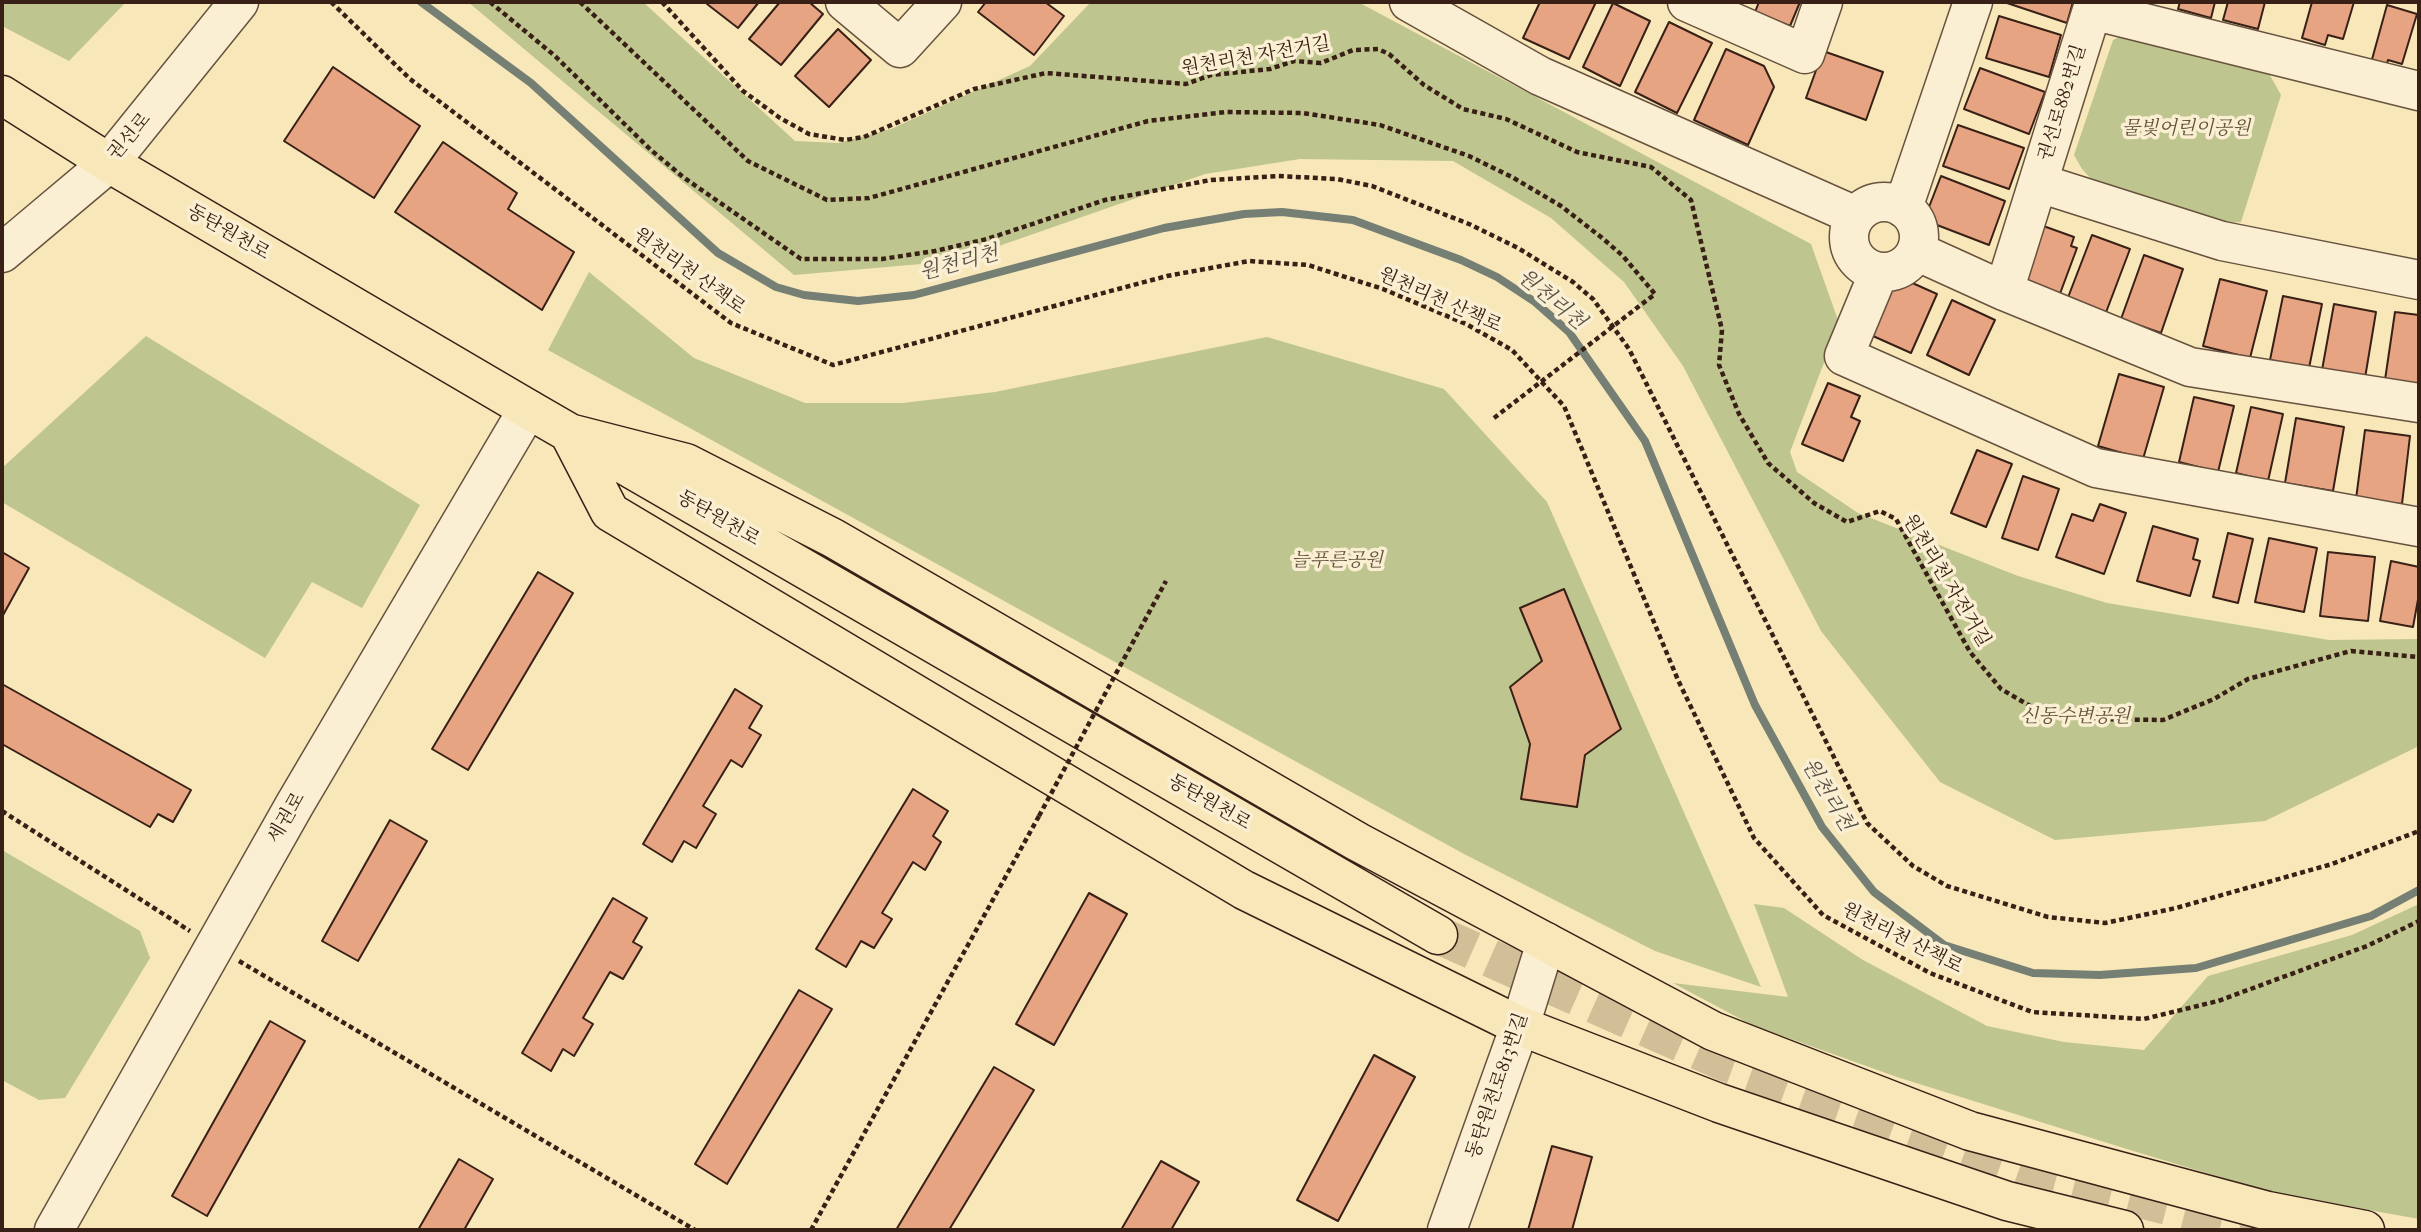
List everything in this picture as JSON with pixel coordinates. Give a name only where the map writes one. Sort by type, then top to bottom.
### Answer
[{"type":"main road","name":"동탄원천로","points":[[2,95],[108,163],[569,433],[1438,935]]},
{"type":"main road","points":[[569,433],[686,463],[833,538],[1358,842],[1713,1031],[1970,1131],[2267,1211],[2365,1230]]},
{"type":"main road","points":[[569,433],[610,512],[1244,890],[1520,1026],[1719,1103],[1994,1197],[2124,1230]]},
{"type":"street","name":"권선로","points":[[2,253],[108,163],[239,2]]},
{"type":"street","points":[[845,2],[900,48],[942,2]]},
{"type":"street","points":[[1409,2],[1540,76],[1856,216]]},
{"type":"street","points":[[1688,2],[1805,54],[1824,2]]},
{"type":"street","points":[[1903,208],[1973,2]]},
{"type":"street","name":"권선로882번길","points":[[2419,91],[2092,10],[2039,183],[2222,241],[2419,279]]},
{"type":"street","points":[[2004,290],[2039,183]]},
{"type":"street","points":[[1883,202],[1903,208],[1917,227],[1916,251],[1901,268],[1879,272],[1867,268],[1852,251],[1851,227],[1856,216],[1864,209],[1883,202]]},
{"type":"street","points":[[1916,251],[2190,367],[2419,403]]},
{"type":"street","points":[[1879,272],[1844,356],[2096,468],[2419,527]]},
{"type":"street","name":"세권로","points":[[54,1230],[214,947],[528,409]]},
{"type":"street","name":"동탄원천로813번길","points":[[1447,1230],[1520,1026],[1546,942]]},
{"type":"path","name":"원천리천 산책로","points":[[331,2],[410,79],[731,323],[832,365],[1167,276],[1249,261],[1308,265],[1384,289],[1466,324],[1512,350],[1564,406],[1678,680],[1754,838],[1823,915],[1930,973],[2032,1012],[2144,1019],[2218,1001],[2367,946],[2419,921]]},
{"type":"path","points":[[489,2],[555,56],[672,168],[762,235],[801,259],[881,259],[935,251],[987,239],[1105,200],[1211,180],[1278,176],[1337,179],[1372,186],[1469,224],[1518,248],[1573,282],[1592,299],[1629,349],[1867,823],[1913,866],[1947,886],[2048,917],[2105,923],[2176,908],[2332,864],[2419,831]]},
{"type":"path","points":[[580,2],[748,161],[827,200],[869,198],[1148,121],[1226,112],[1303,113],[1355,120],[1419,137],[1512,177],[1561,206],[1601,237],[1623,256],[1655,294],[1494,418]]},
{"type":"path","name":"원천리천 자전거길","points":[[662,2],[743,91],[780,118],[810,134],[845,140],[863,137],[974,89],[1046,73],[1186,84],[1211,75],[1270,69],[1294,61],[1321,63],[1353,50],[1378,49],[1389,54],[1424,85],[1463,109],[1506,119],[1577,152],[1651,167],[1691,200],[1723,330],[1719,365],[1739,414],[1768,463],[1814,503],[1847,522],[1880,511],[1896,519],[1970,652],[2001,689],[2037,710],[2086,719],[2163,720],[2214,699],[2248,679],[2351,651],[2419,657]]},
{"type":"path","points":[[811,1230],[1166,581]]},
{"type":"path","points":[[2,811],[214,947],[695,1230]]},
{"type":"green space","points":[[2,2],[126,2],[69,61],[2,26]]},
{"type":"green space","name":"신동수변공원","points":[[468,2],[643,2],[795,141],[839,143],[891,129],[1030,66],[1091,2],[1358,2],[1811,244],[1839,323],[1790,452],[1797,472],[1858,513],[2018,576],[2107,603],[2329,640],[2419,639],[2419,746],[2265,821],[2055,840],[1940,782],[1821,631],[1683,366],[1624,282],[1551,218],[1453,161],[1300,159],[1205,174],[956,261],[794,275]]},
{"type":"green space","name":"물빛어린이공원","points":[[2131,31],[2267,70],[2281,95],[2241,222],[2227,223],[2094,182],[2082,169],[2074,155],[2113,40]]},
{"type":"green space","name":"늘푸른공원","points":[[589,272],[694,358],[805,403],[903,403],[995,392],[1267,337],[1444,389],[1547,502],[1761,987],[1655,951],[1464,854],[548,350]]},
{"type":"green space","points":[[146,336],[420,505],[362,608],[312,582],[265,658],[2,502],[2,468]]},
{"type":"green space","points":[[2,850],[140,931],[150,958],[65,1098],[39,1100],[2,1080]]},
{"type":"green space","points":[[1754,904],[1784,908],[1863,960],[1987,1026],[2064,1042],[2144,1050],[2208,976],[2352,935],[2419,904],[2419,1219],[2269,1192],[1897,1077],[1752,1025],[1673,983],[1788,997]]},
{"type":"building","points":[[759,2],[738,28],[707,4]]},
{"type":"building","points":[[780,2],[809,2],[823,14],[781,65],[749,39]]},
{"type":"building","points":[[986,2],[1045,2],[1064,16],[1034,55],[978,12]]},
{"type":"building","points":[[1540,2],[1596,2],[1569,59],[1523,38]]},
{"type":"building","points":[[1759,2],[1800,2],[1790,26],[1755,12]]},
{"type":"building","points":[[2004,2],[2073,2],[2067,23]]},
{"type":"building","points":[[2180,2],[2215,2],[2211,18],[2178,9]]},
{"type":"building","points":[[2228,2],[2265,2],[2258,29],[2223,20]]},
{"type":"building","points":[[2312,2],[2354,2],[2343,39],[2328,35],[2325,45],[2302,38]]},
{"type":"building","points":[[1613,3],[1650,21],[1620,86],[1583,67]]},
{"type":"building","points":[[2387,5],[2417,14],[2402,64],[2388,60],[2386,67],[2371,63]]},
{"type":"building","points":[[1999,16],[2061,35],[2049,77],[1986,58]]},
{"type":"building","points":[[1669,22],[1712,43],[1677,113],[1635,92]]},
{"type":"building","points":[[838,29],[871,60],[829,107],[795,76]]},
{"type":"building","points":[[1726,49],[1764,66],[1774,87],[1748,145],[1694,120]]},
{"type":"building","points":[[1823,51],[1883,72],[1866,120],[1806,98]]},
{"type":"building","points":[[333,67],[420,126],[374,198],[284,141]]},
{"type":"building","points":[[1980,68],[2045,92],[2029,134],[1964,109]]},
{"type":"building","points":[[1958,125],[2024,148],[2009,189],[1943,166]]},
{"type":"building","points":[[443,142],[517,193],[508,209],[574,252],[542,310],[395,212]]},
{"type":"building","points":[[1941,176],[2005,201],[1989,245],[1924,220]]},
{"type":"building","points":[[2035,223],[2074,237],[2071,246],[2077,248],[2058,299],[2013,282]]},
{"type":"building","points":[[2092,235],[2130,249],[2105,315],[2067,300]]},
{"type":"building","points":[[2144,255],[2183,269],[2161,333],[2121,319]]},
{"type":"building","points":[[1890,273],[1937,294],[1911,353],[1864,332]]},
{"type":"building","points":[[2220,279],[2267,291],[2250,358],[2203,346]]},
{"type":"building","points":[[2283,296],[2322,304],[2309,368],[2270,360]]},
{"type":"building","points":[[1952,300],[1995,320],[1969,375],[1927,355]]},
{"type":"building","points":[[2334,304],[2376,312],[2365,378],[2322,370]]},
{"type":"building","points":[[2395,312],[2419,315],[2419,385],[2385,380]]},
{"type":"building","points":[[2119,374],[2164,387],[2143,459],[2098,446]]},
{"type":"building","points":[[1828,383],[1860,396],[1851,417],[1860,421],[1843,461],[1802,444]]},
{"type":"building","points":[[2194,397],[2234,406],[2218,472],[2179,462]]},
{"type":"building","points":[[2251,407],[2283,414],[2268,481],[2236,473]]},
{"type":"building","points":[[2296,418],[2344,427],[2333,491],[2285,483]]},
{"type":"building","points":[[2365,430],[2410,436],[2402,504],[2356,499]]},
{"type":"building","points":[[1977,450],[2012,464],[1986,527],[1951,513]]},
{"type":"building","points":[[2023,476],[2059,489],[2038,550],[2002,538]]},
{"type":"building","points":[[2100,504],[2126,513],[2104,574],[2056,557],[2072,514],[2093,521]]},
{"type":"building","points":[[2153,526],[2198,539],[2193,559],[2200,561],[2190,596],[2137,581]]},
{"type":"building","points":[[2228,533],[2253,539],[2238,603],[2213,597]]},
{"type":"building","points":[[2269,538],[2317,548],[2304,612],[2255,602]]},
{"type":"building","points":[[2,552],[29,568],[2,617]]},
{"type":"building","points":[[2328,552],[2375,557],[2368,621],[2320,616]]},
{"type":"building","points":[[2391,561],[2419,567],[2419,594],[2413,627],[2380,621]]},
{"type":"building","points":[[538,572],[573,593],[468,770],[432,749]]},
{"type":"building","points":[[1564,589],[1621,729],[1585,755],[1577,807],[1521,799],[1530,744],[1510,687],[1542,661],[1520,608]]},
{"type":"building","points":[[2,684],[191,790],[173,822],[158,814],[150,827],[2,744]]},
{"type":"building","points":[[735,689],[762,706],[749,728],[761,735],[742,767],[731,760],[703,806],[716,814],[696,848],[684,841],[672,862],[643,844]]},
{"type":"building","points":[[913,789],[948,811],[933,836],[941,842],[925,870],[913,862],[882,913],[892,919],[874,948],[861,941],[846,967],[816,949]]},
{"type":"building","points":[[390,820],[427,841],[358,961],[322,941]]},
{"type":"building","points":[[1089,893],[1127,914],[1054,1045],[1016,1024]]},
{"type":"building","points":[[613,898],[647,918],[633,942],[642,947],[623,979],[610,972],[583,1018],[593,1024],[574,1056],[563,1049],[551,1071],[522,1053]]},
{"type":"building","points":[[799,990],[832,1009],[727,1184],[695,1164]]},
{"type":"building","points":[[270,1021],[305,1041],[207,1216],[172,1196]]},
{"type":"building","points":[[1374,1055],[1415,1077],[1338,1221],[1297,1200]]},
{"type":"building","points":[[994,1067],[1034,1090],[949,1230],[896,1230]]},
{"type":"building","points":[[1552,1146],[1592,1157],[1572,1230],[1528,1230]]},
{"type":"building","points":[[459,1159],[493,1179],[464,1230],[418,1230]]},
{"type":"building","points":[[1161,1161],[1199,1182],[1171,1230],[1121,1230]]},
{"type":"waterway","name":"원천리천","points":[[421,2],[531,83],[718,253],[776,287],[804,295],[858,301],[914,295],[1164,228],[1244,214],[1282,212],[1353,220],[1461,260],[1497,277],[1535,302],[1569,332],[1645,441],[1755,705],[1822,827],[1874,892],[1944,945],[2033,973],[2100,975],[2196,968],[2371,916],[2419,890]]},
{"type":"tunnel","points":[[1438,935],[1726,1063],[2020,1169],[2264,1230]]}]
